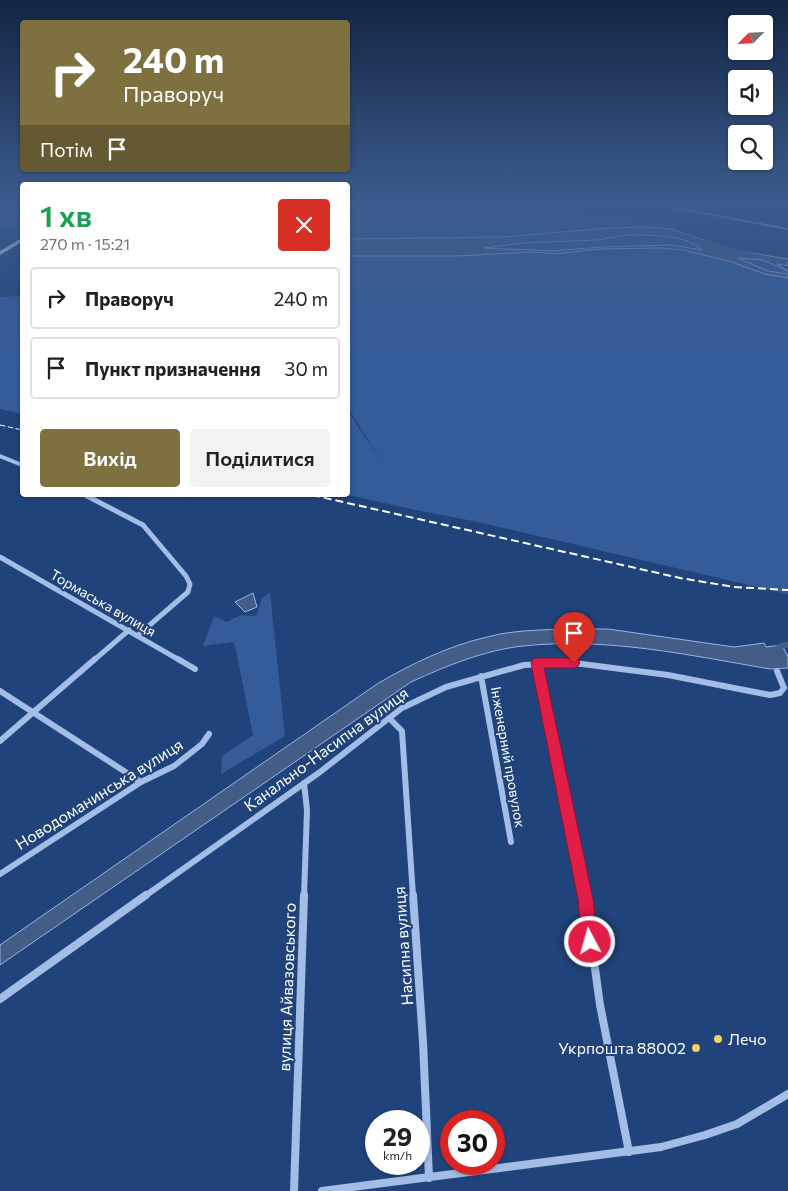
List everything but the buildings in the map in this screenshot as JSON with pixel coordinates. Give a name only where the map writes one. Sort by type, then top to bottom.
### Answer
[{"type":"street","points":[[0,456],[20,464]]},
{"type":"street","points":[[89,497],[143,525],[182,571],[190,584],[188,592],[137,636]]},
{"type":"street","name":"Тормаська вулиця","points":[[0,557],[195,669]]},
{"type":"street","points":[[0,741],[129,630]]},
{"type":"street","points":[[537,663],[586,899],[600,1005],[629,1152]]},
{"type":"street","name":"Канально-Насипна вулиця","points":[[0,999],[304,783],[389,718],[416,700],[480,676],[537,663],[574,663],[619,667],[770,695],[780,693],[784,688],[777,670]]},
{"type":"street","name":"Інженерний провулок","points":[[480,676],[511,842]]},
{"type":"street","points":[[0,691],[142,782]]},
{"type":"street","name":"Насипна вулиця","points":[[389,718],[402,731],[423,1042],[426,1166],[429,1178]]},
{"type":"street","name":"Новодоманинська вулиця","points":[[0,874],[142,782],[174,766],[202,744],[209,734]]},
{"type":"street","name":"вулиця Айвазовського","points":[[294,1191],[307,810],[304,783]]},
{"type":"street","points":[[322,1191],[662,1147],[718,1131],[749,1118],[788,1094]]},
{"type":"shaded area","points":[[350,257],[710,257],[788,278],[788,594],[473,521],[350,495],[350,414],[385,467],[350,411]]},
{"type":"shaded area","points":[[710,257],[773,257],[788,259],[788,266],[777,264],[788,271],[763,260],[738,258],[768,271],[788,274],[788,278],[765,274],[729,261]]},
{"type":"shaded area","points":[[737,257],[763,260],[788,271],[788,274],[768,271]]},
{"type":"shaded area","points":[[20,296],[20,414],[0,409],[0,297]]},
{"type":"shaded area","points":[[270,592],[285,736],[221,774],[222,756],[253,735],[233,642],[203,646],[214,616],[227,622],[241,615],[256,616],[262,598]]},
{"type":"shaded area","points":[[253,593],[257,607],[245,612],[235,602]]},
{"type":"shaded area","points":[[608,629],[734,647],[764,643],[766,647],[782,645],[788,657],[788,668],[770,669],[678,653],[586,644],[554,644],[509,648],[480,655],[452,665],[411,682],[0,965],[0,945],[377,684],[430,656],[458,645],[517,632]]},
{"type":"waterway","points":[[774,651],[782,645],[788,645]]},
{"type":"railway","points":[[0,425],[20,430]]},
{"type":"railway","points":[[321,497],[680,578],[734,587],[788,590]]},
{"type":"place","name":"Лечо","points":[[718,1039]]},
{"type":"place","name":"Укрпошта 88002","points":[[696,1048]]},
{"type":"route","points":[[574,663],[537,663],[586,899],[590,942]]}]
